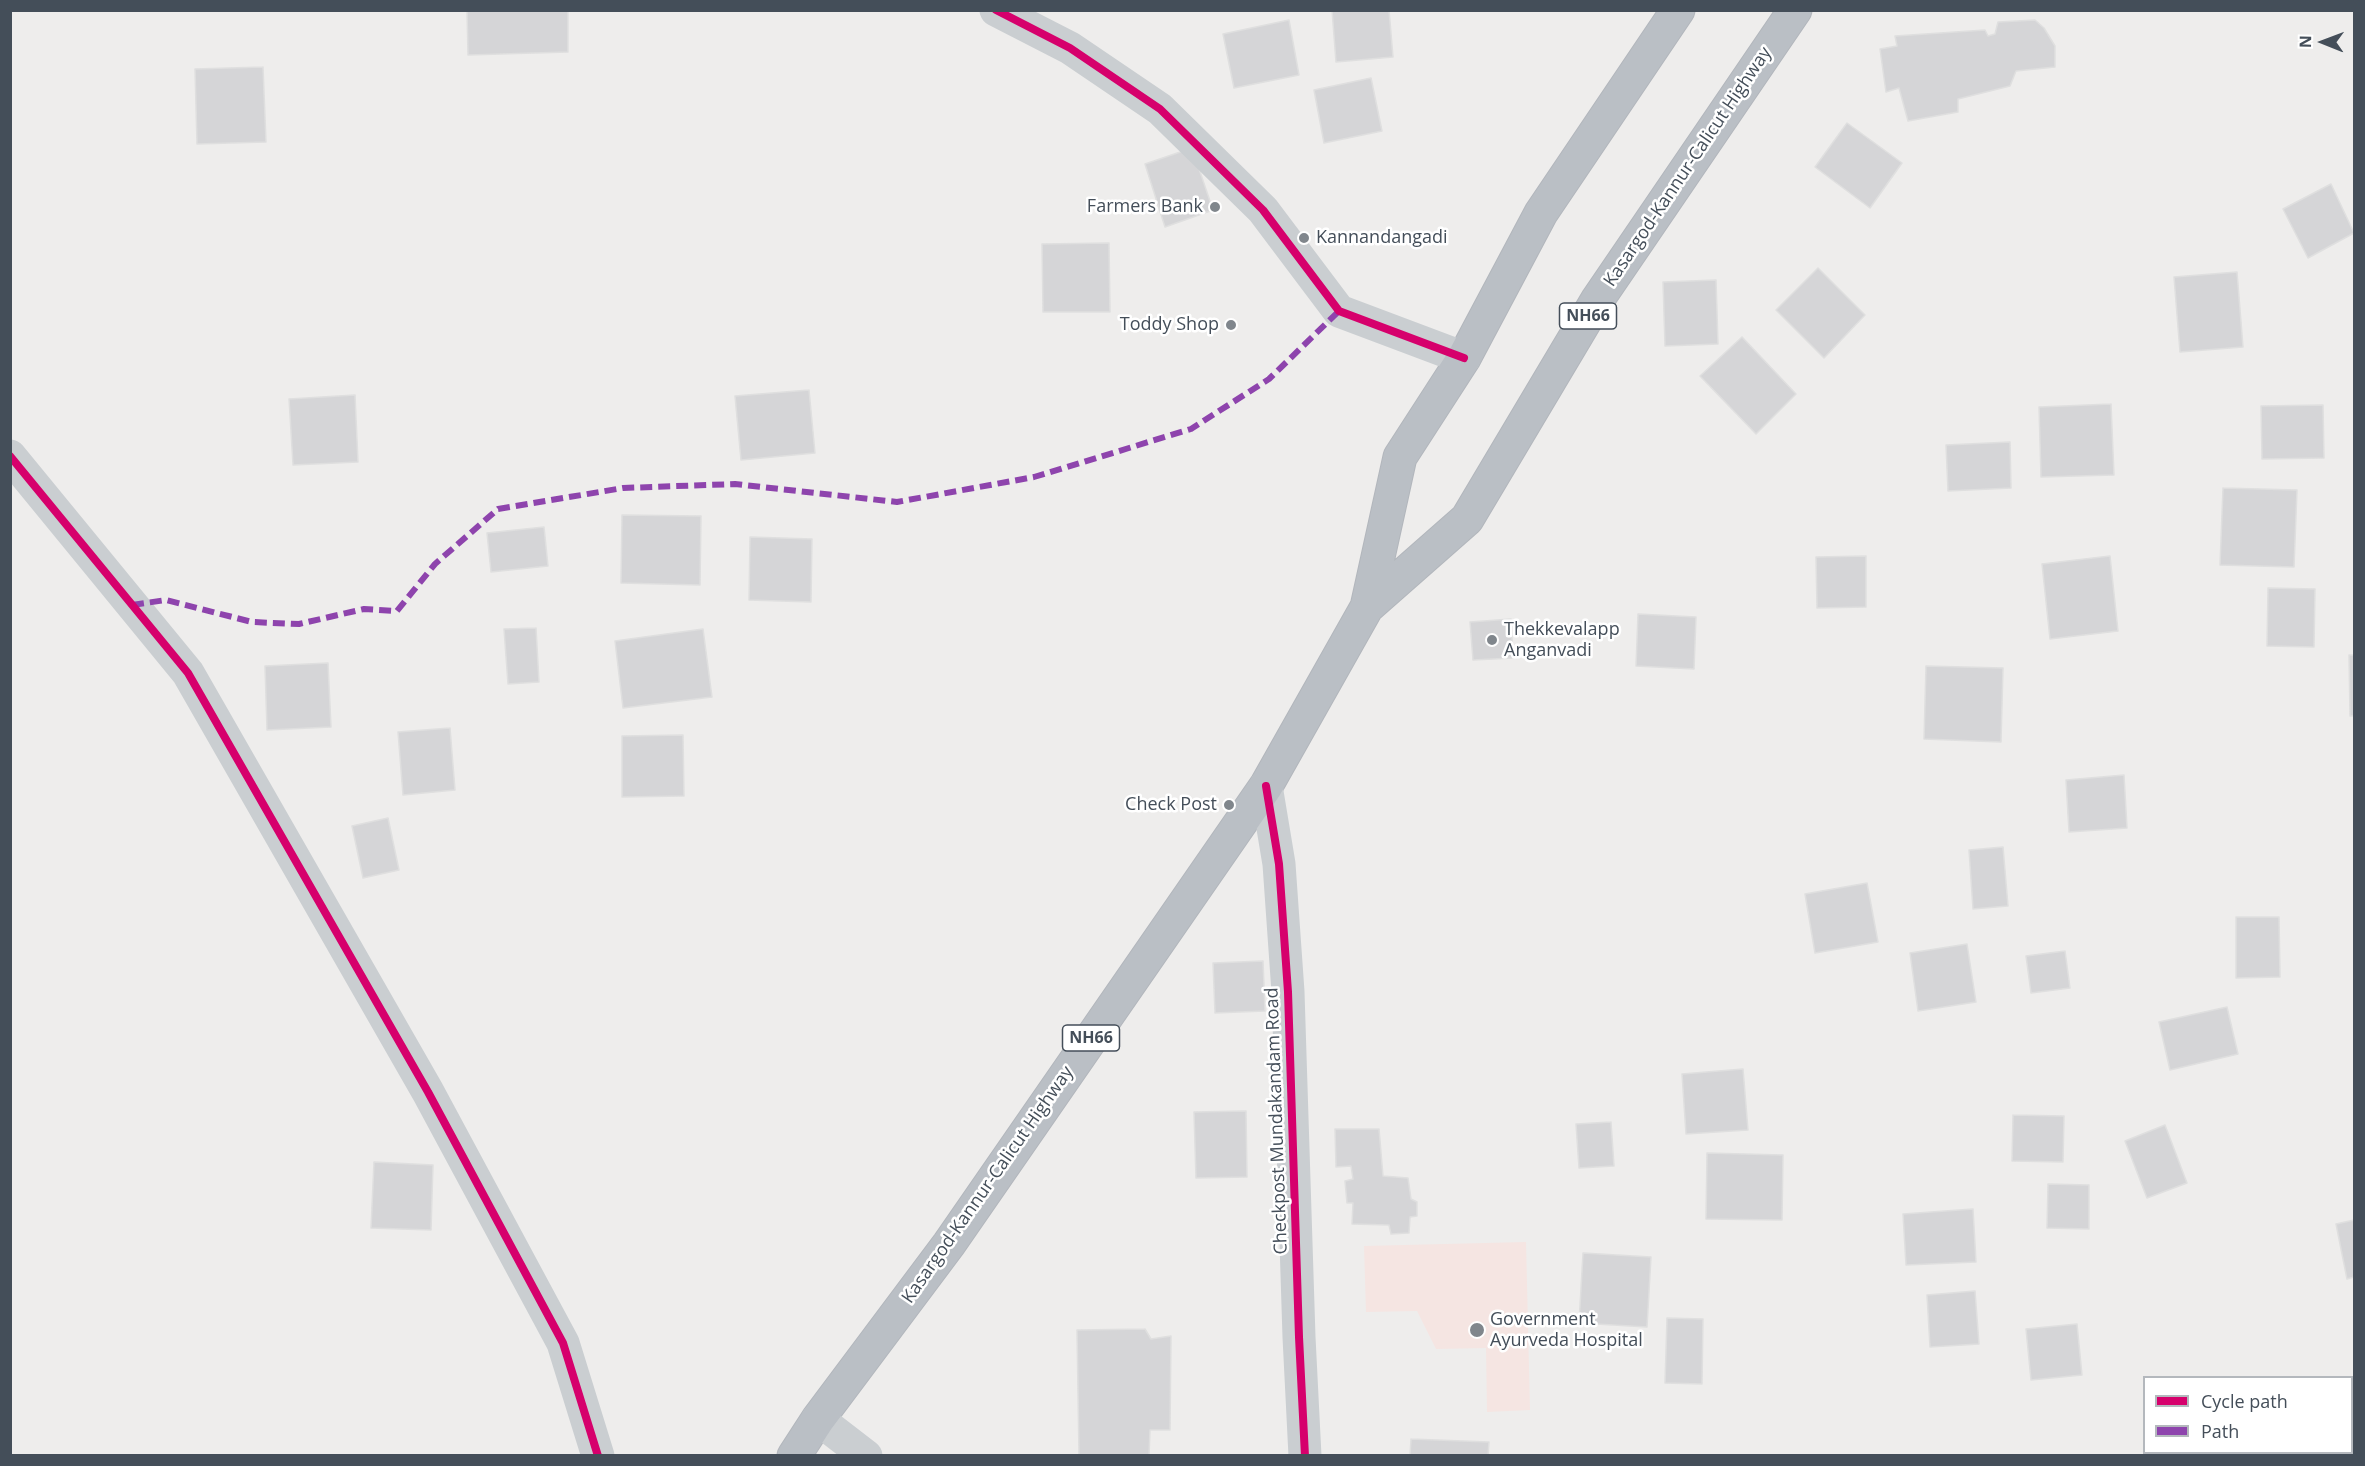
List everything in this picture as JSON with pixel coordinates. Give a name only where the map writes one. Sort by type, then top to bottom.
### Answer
[{"type":"highway","name":"Kasargod-Kannur-Calicut Highway","points":[[794,1455],[818,1419],[949,1244],[1266,786],[1367,607],[1400,458],[1464,358],[1541,213],[1678,10]]},
{"type":"highway","name":"Kasargod-Kannur-Calicut Highway","points":[[1367,607],[1467,519],[1598,299],[1795,10]]},
{"type":"street","points":[[996,10],[1070,48],[1161,109],[1263,210],[1339,312],[1464,358]]},
{"type":"street","points":[[10,456],[188,673],[428,1092],[563,1342],[598,1455]]},
{"type":"street","name":"Checkpost Mundakandam Road","points":[[1266,786],[1279,864],[1288,992],[1305,1455]]},
{"type":"street","points":[[818,1419],[866,1455]]},
{"type":"shaded area","name":"Government Ayurveda Hospital","points":[[1526,1242],[1530,1410],[1487,1412],[1486,1348],[1436,1349],[1417,1311],[1366,1312],[1364,1246]]},
{"type":"building","points":[[467,10],[568,10],[568,52],[468,55]]},
{"type":"building","points":[[1332,10],[1389,10],[1393,57],[1336,62]]},
{"type":"building","points":[[1289,20],[1299,75],[1234,88],[1223,34]]},
{"type":"building","points":[[2035,20],[2044,28],[2055,46],[2055,67],[2016,71],[2010,86],[1958,99],[1958,112],[1908,121],[1899,88],[1886,92],[1880,49],[1897,46],[1895,36],[1985,30],[1988,36],[1995,34],[1998,22]]},
{"type":"building","points":[[263,67],[266,142],[197,144],[195,69]]},
{"type":"building","points":[[1371,78],[1382,131],[1324,143],[1314,90]]},
{"type":"building","points":[[1847,123],[1902,163],[1870,208],[1815,167]]},
{"type":"building","points":[[1192,148],[1213,210],[1165,227],[1145,164]]},
{"type":"building","points":[[2331,184],[2354,233],[2308,258],[2283,209]]},
{"type":"building","points":[[1109,243],[1110,312],[1043,312],[1042,244]]},
{"type":"building","points":[[1818,268],[1865,315],[1824,358],[1776,310]]},
{"type":"building","points":[[2237,272],[2243,347],[2180,352],[2174,277]]},
{"type":"building","points":[[1716,280],[1718,344],[1665,346],[1663,282]]},
{"type":"building","points":[[1742,337],[1796,394],[1756,434],[1700,376]]},
{"type":"building","points":[[809,390],[815,453],[741,460],[735,396]]},
{"type":"building","points":[[355,395],[358,462],[293,465],[289,399]]},
{"type":"building","points":[[2111,404],[2114,475],[2041,477],[2039,407]]},
{"type":"building","points":[[2323,405],[2324,458],[2262,459],[2261,406]]},
{"type":"building","points":[[2010,442],[2011,488],[1948,491],[1946,445]]},
{"type":"building","points":[[2223,488],[2297,490],[2294,567],[2220,565]]},
{"type":"building","points":[[622,515],[701,516],[700,585],[621,583]]},
{"type":"building","points":[[544,527],[548,566],[491,572],[487,533]]},
{"type":"building","points":[[750,537],[812,539],[811,602],[749,600]]},
{"type":"building","points":[[1866,556],[1866,607],[1817,608],[1816,557]]},
{"type":"building","points":[[2110,556],[2118,631],[2050,639],[2042,564]]},
{"type":"building","points":[[2268,588],[2315,589],[2314,647],[2267,646]]},
{"type":"building","points":[[1638,614],[1696,617],[1694,669],[1636,666]]},
{"type":"building","name":"Thekkevalapp Anganvadi","points":[[1511,619],[1513,658],[1473,660],[1470,622]]},
{"type":"building","points":[[536,628],[539,682],[508,684],[504,629]]},
{"type":"building","points":[[703,629],[712,697],[623,708],[615,641]]},
{"type":"building","points":[[2349,655],[2354,655],[2354,716],[2350,716]]},
{"type":"building","points":[[328,663],[331,727],[267,730],[265,666]]},
{"type":"building","points":[[1926,666],[2003,668],[2001,742],[1924,739]]},
{"type":"building","points":[[450,728],[455,790],[403,795],[398,732]]},
{"type":"building","points":[[683,735],[684,796],[622,797],[622,736]]},
{"type":"building","points":[[2124,775],[2127,828],[2069,832],[2066,780]]},
{"type":"building","points":[[388,818],[399,870],[363,878],[352,826]]},
{"type":"building","points":[[2003,847],[2008,906],[1973,909],[1969,850]]},
{"type":"building","points":[[1867,883],[1878,942],[1815,953],[1805,894]]},
{"type":"building","points":[[2236,917],[2279,917],[2280,977],[2236,978]]},
{"type":"building","points":[[1967,944],[1976,1002],[1918,1011],[1910,953]]},
{"type":"building","points":[[2065,951],[2070,988],[2031,993],[2026,956]]},
{"type":"building","points":[[1263,961],[1265,1011],[1215,1013],[1213,963]]},
{"type":"building","points":[[2227,1007],[2238,1054],[2170,1070],[2159,1022]]},
{"type":"building","points":[[1743,1069],[1748,1130],[1686,1134],[1682,1074]]},
{"type":"building","points":[[1246,1111],[1247,1177],[1196,1178],[1194,1112]]},
{"type":"building","points":[[2013,1115],[2064,1116],[2063,1162],[2012,1161]]},
{"type":"building","points":[[1611,1122],[1614,1166],[1579,1168],[1576,1124]]},
{"type":"building","points":[[2165,1125],[2187,1183],[2147,1198],[2125,1141]]},
{"type":"building","points":[[1335,1129],[1379,1129],[1383,1176],[1408,1178],[1411,1199],[1417,1202],[1417,1216],[1410,1217],[1409,1233],[1391,1234],[1389,1225],[1352,1224],[1353,1203],[1347,1203],[1345,1181],[1353,1179],[1351,1166],[1336,1167]]},
{"type":"building","points":[[1707,1153],[1783,1155],[1782,1220],[1706,1219]]},
{"type":"building","points":[[374,1162],[433,1165],[431,1230],[371,1228]]},
{"type":"building","points":[[2048,1184],[2089,1185],[2089,1229],[2047,1228]]},
{"type":"building","points":[[1973,1209],[1976,1262],[1906,1265],[1903,1214]]},
{"type":"building","points":[[2354,1220],[2354,1277],[2347,1279],[2336,1224]]},
{"type":"building","points":[[1583,1253],[1651,1257],[1647,1327],[1579,1323]]},
{"type":"building","points":[[1975,1291],[1979,1344],[1930,1347],[1927,1295]]},
{"type":"building","points":[[1667,1318],[1703,1319],[1702,1384],[1665,1383]]},
{"type":"building","points":[[2077,1324],[2082,1375],[2031,1380],[2026,1329]]},
{"type":"building","points":[[1145,1329],[1151,1339],[1171,1336],[1170,1430],[1150,1430],[1149,1456],[1079,1456],[1077,1330]]},
{"type":"building","points":[[1411,1439],[1489,1442],[1488,1456],[1410,1456]]},
{"type":"marked path","points":[[132,605],[166,600],[252,622],[299,624],[364,609],[397,611],[435,564],[498,509],[623,488],[735,484],[897,502],[1034,477],[1191,429],[1269,379],[1339,311]]},
{"type":"cycle path","points":[[996,10],[1070,48],[1160,109],[1263,210],[1339,311],[1464,358]]},
{"type":"cycle path","points":[[10,456],[188,673],[428,1092],[563,1343],[598,1456]]},
{"type":"cycle path","points":[[1266,786],[1279,864],[1288,992],[1305,1456]]},
{"type":"place","name":"Farmers Bank","points":[[1215,207]]},
{"type":"place","name":"Kannandangadi","points":[[1304,238]]},
{"type":"place","name":"Toddy Shop","points":[[1231,325]]},
{"type":"place","name":"Thekkevalapp Anganvadi","points":[[1492,640]]},
{"type":"place","name":"Check Post","points":[[1229,805]]},
{"type":"place","name":"Government Ayurveda Hospital","points":[[1477,1330]]}]
